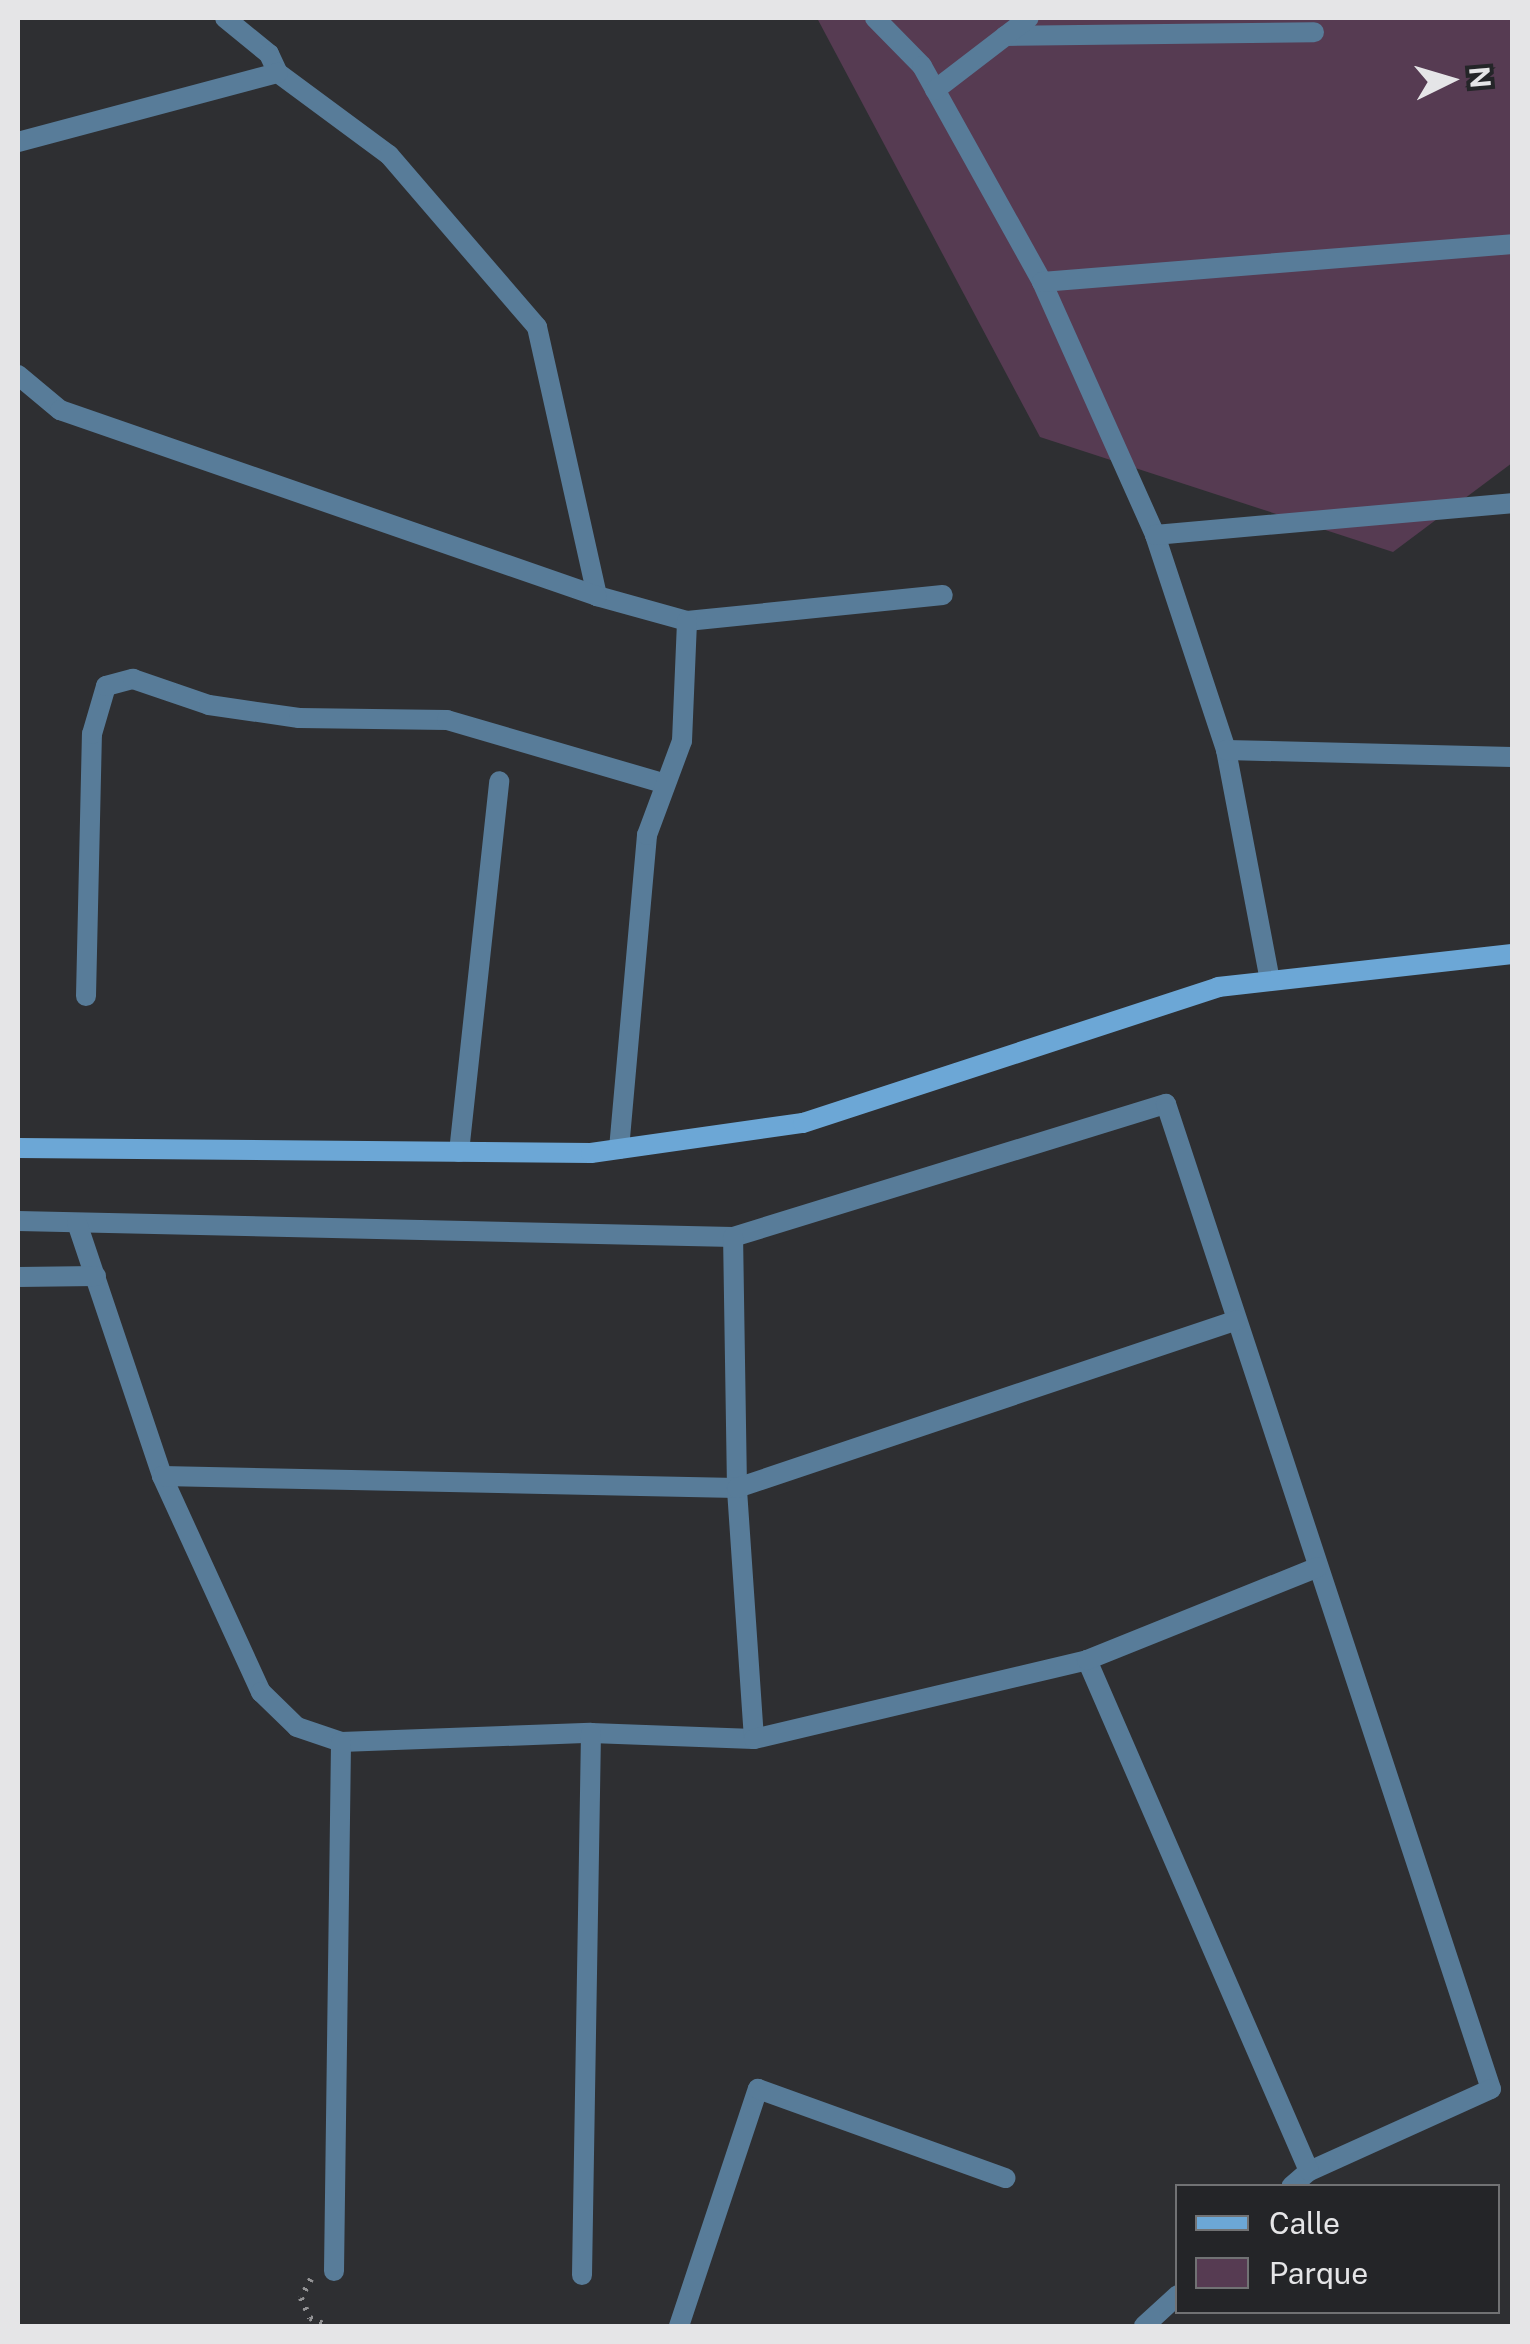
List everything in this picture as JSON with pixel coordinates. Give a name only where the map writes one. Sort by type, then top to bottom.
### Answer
[{"type":"main road","points":[[18,1148],[459,1152],[619,1149],[802,1123],[1218,987],[1512,954]]},
{"type":"street","points":[[225,18],[269,54],[278,74],[388,155],[537,327],[597,596]]},
{"type":"street","points":[[875,18],[922,66],[1042,282],[1154,535],[1226,750],[1270,980]]},
{"type":"street","points":[[935,90],[1029,18]]},
{"type":"street","points":[[1005,36],[1314,32]]},
{"type":"street","points":[[18,142],[278,74]]},
{"type":"street","points":[[1042,282],[1512,244]]},
{"type":"street","points":[[18,376],[60,410],[597,596],[687,621],[944,594]]},
{"type":"street","points":[[1154,535],[1512,503]]},
{"type":"street","points":[[619,1149],[647,835],[663,783],[682,741],[687,621]]},
{"type":"street","points":[[86,996],[92,734],[106,686],[133,679],[209,704],[299,718],[447,720],[663,783]]},
{"type":"street","points":[[1226,750],[1512,758]]},
{"type":"street","points":[[459,1152],[498,781]]},
{"type":"street","points":[[18,1221],[733,1237],[1166,1104],[1491,2090],[1308,2171],[1294,2184]]},
{"type":"street","points":[[76,1222],[162,1476],[261,1692],[297,1727],[341,1742],[591,1733],[754,1739],[1087,1660],[1318,1566]]},
{"type":"street","points":[[733,1237],[737,1488],[754,1739]]},
{"type":"street","points":[[18,1276],[96,1276]]},
{"type":"street","points":[[162,1476],[737,1488],[1237,1320]]},
{"type":"street","points":[[1087,1660],[1308,2171]]},
{"type":"street","points":[[582,2274],[591,1733]]},
{"type":"street","points":[[334,2271],[341,1742]]},
{"type":"street","points":[[680,2326],[758,2089],[1005,2178]]},
{"type":"street","points":[[1144,2326],[1175,2298]]},
{"type":"path","points":[[328,2326],[310,2318],[301,2298],[312,2278],[334,2271]]},
{"type":"green space","points":[[817,18],[1512,18],[1512,463],[1393,552],[1040,437]]}]
